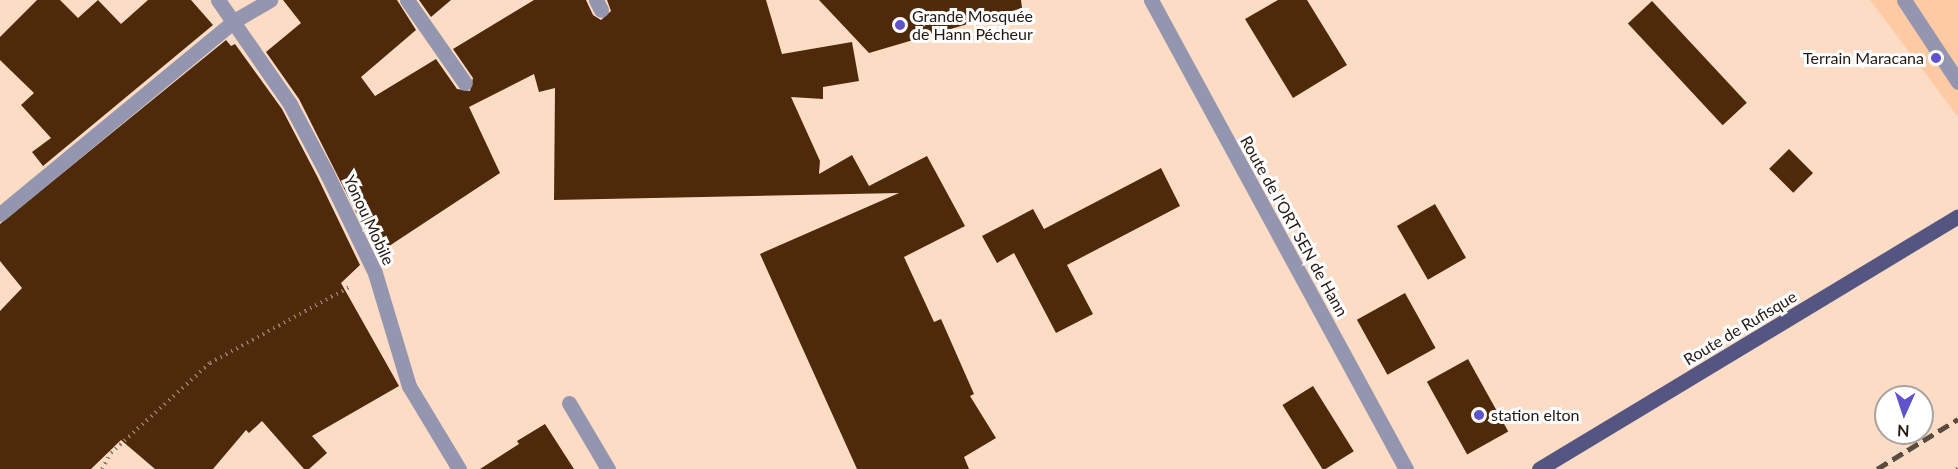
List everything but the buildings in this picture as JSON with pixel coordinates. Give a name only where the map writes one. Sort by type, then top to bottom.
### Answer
[{"type":"main road","name":"Route de Rufisque","points":[[1539,469],[1958,216]]},
{"type":"street","name":"Yonou Mobile","points":[[218,0],[290,104],[375,273],[409,386],[459,469]]},
{"type":"street","points":[[0,214],[234,21],[270,0]]},
{"type":"street","points":[[407,0],[465,83]]},
{"type":"street","name":"Route de l'ORT SEN de Hann","points":[[1151,0],[1406,469]]},
{"type":"street","points":[[1904,0],[1958,82]]},
{"type":"street","points":[[569,403],[608,469]]},
{"type":"path","points":[[102,469],[111,453],[210,363],[375,273]]},
{"type":"shaded area","name":"Terrain Maracana","points":[[1870,0],[1958,0],[1958,117]]},
{"type":"railway","points":[[1877,469],[1958,419]]},
{"type":"place","name":"Grande Mosquée de Hann Pécheur","points":[[900,25]]},
{"type":"place","name":"Terrain Maracana","points":[[1936,58]]},
{"type":"place","name":"station elton","points":[[1479,415]]}]
